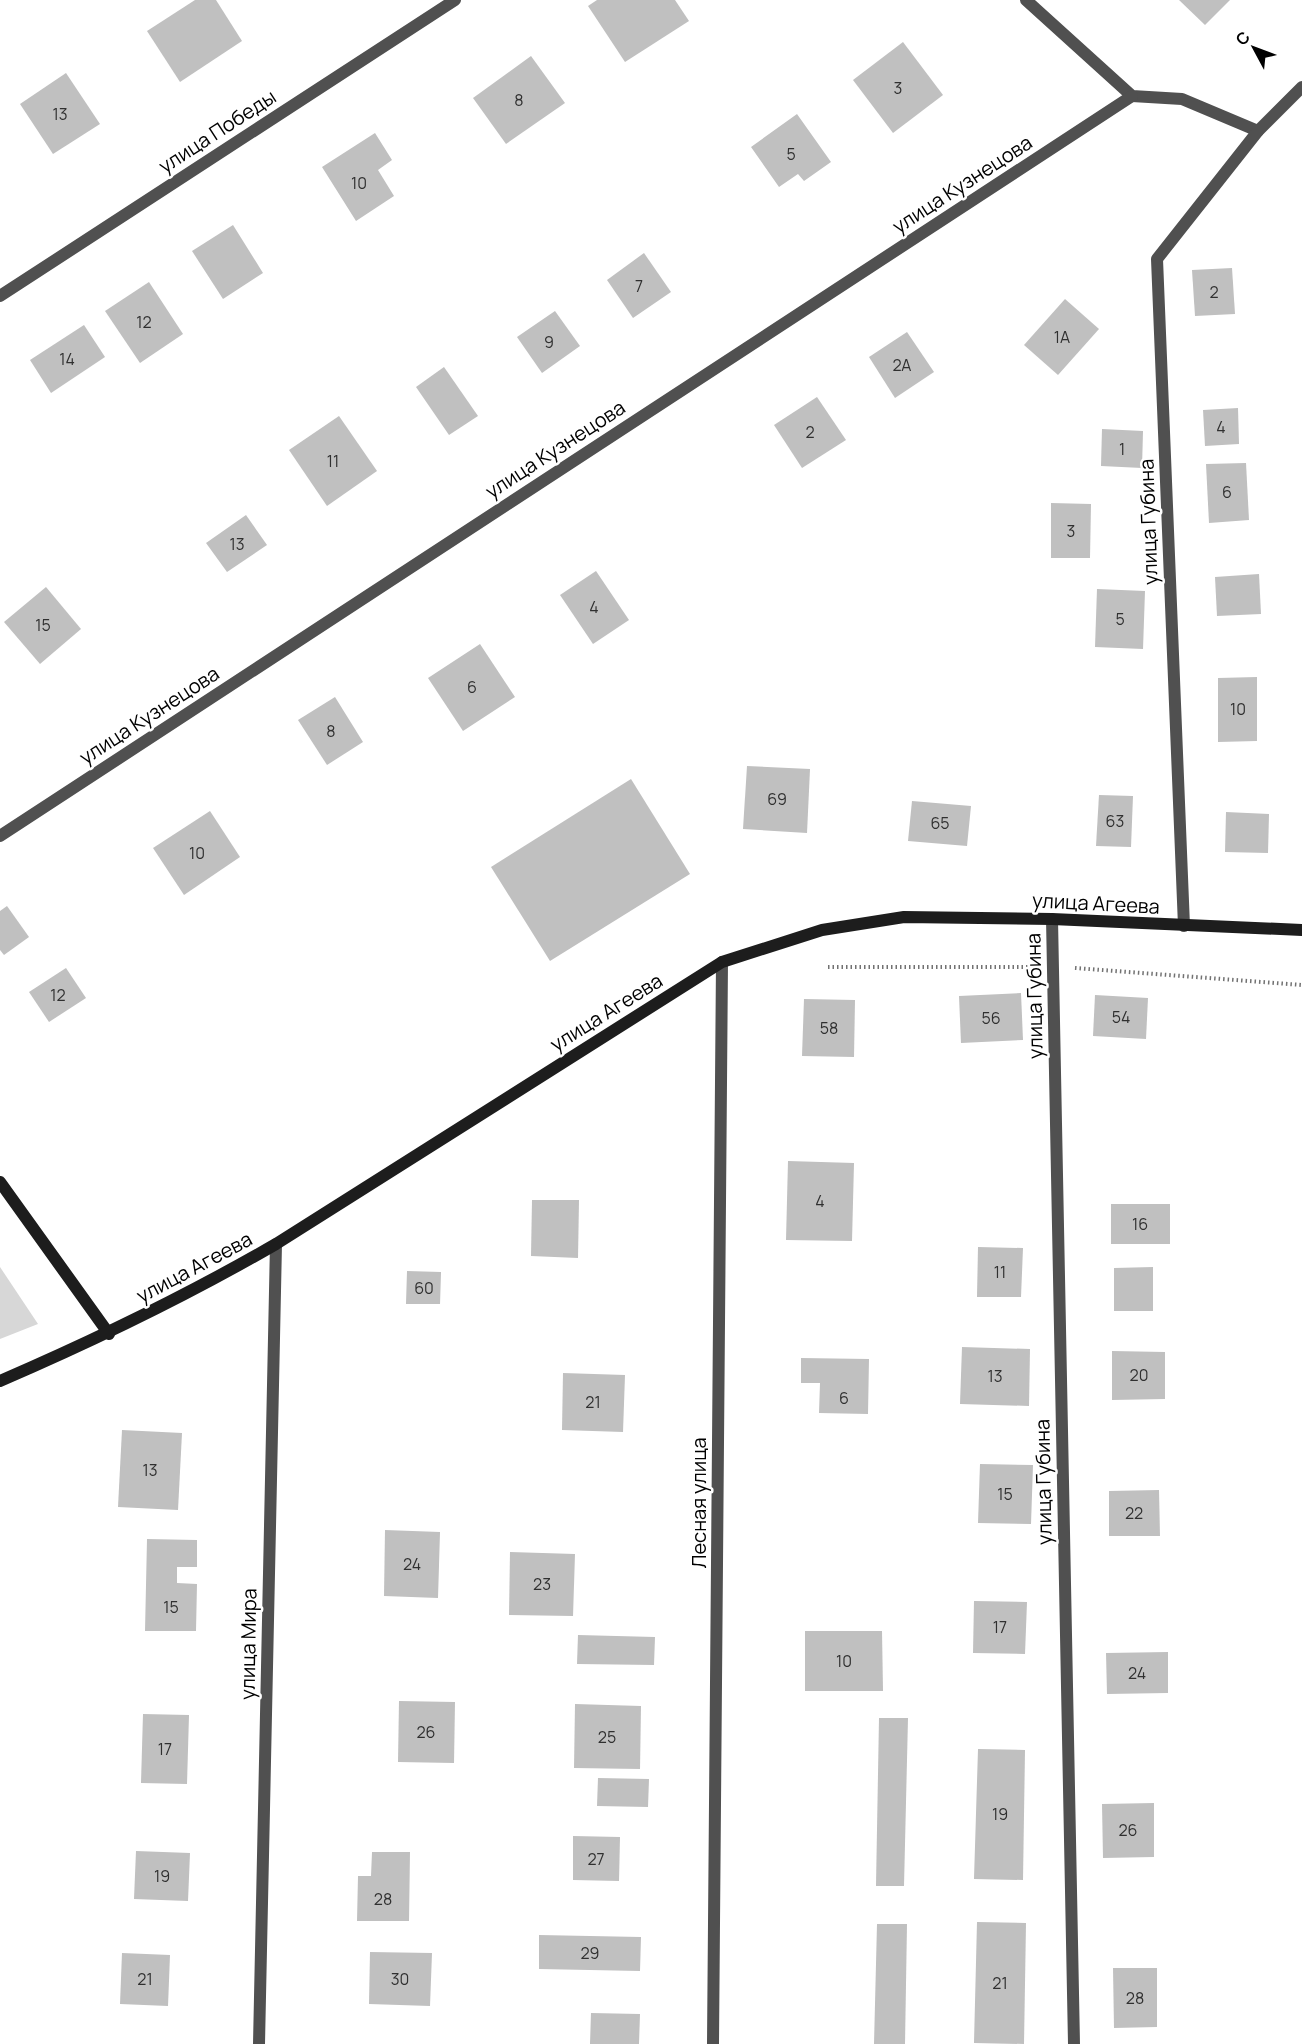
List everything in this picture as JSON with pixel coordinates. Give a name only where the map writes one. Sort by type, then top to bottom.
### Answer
[{"type":"street","name":"улица Победы","points":[[0,296],[455,0]]},
{"type":"street","points":[[1026,0],[1132,96],[1182,99],[1258,131],[1302,87]]},
{"type":"street","name":"улица Кузнецова","points":[[0,836],[1132,96]]},
{"type":"street","name":"улица Губина","points":[[1184,926],[1157,259],[1258,131]]},
{"type":"street","name":"улица Агеева","points":[[0,1380],[109,1334],[211,1282],[276,1244],[722,962],[822,930],[904,917],[1052,919],[1302,930]]},
{"type":"street","name":"улица Губина","points":[[1052,919],[1074,2044]]},
{"type":"street","name":"Лесная улица","points":[[713,2044],[722,962]]},
{"type":"street","points":[[0,1182],[109,1334]]},
{"type":"street","name":"улица Мира","points":[[259,2044],[276,1244]]},
{"type":"shaded area","points":[[0,1267],[38,1324],[0,1339]]},
{"type":"building","points":[[195,0],[216,0],[242,41],[180,82],[147,31]]},
{"type":"building","points":[[597,0],[675,0],[689,21],[625,62],[588,6]]},
{"type":"building","points":[[1179,0],[1230,0],[1205,25]]},
{"type":"building","points":[[903,42],[943,95],[893,133],[853,80]]},
{"type":"building","points":[[531,56],[565,103],[506,144],[473,98]]},
{"type":"building","points":[[66,73],[100,124],[53,154],[20,104]]},
{"type":"building","points":[[797,114],[831,162],[804,181],[798,174],[779,187],[751,147]]},
{"type":"building","points":[[375,133],[392,160],[378,170],[394,196],[356,221],[322,167]]},
{"type":"building","points":[[233,225],[263,273],[223,299],[192,251]]},
{"type":"building","points":[[644,253],[671,292],[633,318],[607,280]]},
{"type":"building","points":[[1232,268],[1235,314],[1195,316],[1192,270]]},
{"type":"building","points":[[149,282],[183,334],[140,363],[105,311]]},
{"type":"building","points":[[1065,299],[1099,329],[1058,375],[1024,345]]},
{"type":"building","points":[[555,311],[580,346],[542,373],[517,337]]},
{"type":"building","points":[[84,325],[105,357],[51,393],[30,360]]},
{"type":"building","points":[[907,332],[934,372],[895,398],[869,357]]},
{"type":"building","points":[[444,367],[478,416],[449,435],[416,387]]},
{"type":"building","points":[[817,397],[846,440],[802,468],[774,425]]},
{"type":"building","points":[[1238,408],[1239,444],[1205,446],[1203,410]]},
{"type":"building","points":[[339,416],[377,471],[327,506],[289,450]]},
{"type":"building","points":[[1102,429],[1143,431],[1142,468],[1101,466]]},
{"type":"building","points":[[1246,463],[1249,520],[1209,523],[1206,464]]},
{"type":"building","points":[[1051,503],[1091,504],[1090,558],[1051,558]]},
{"type":"building","points":[[246,515],[267,545],[227,572],[206,543]]},
{"type":"building","points":[[596,571],[629,620],[593,644],[560,595]]},
{"type":"building","points":[[1259,574],[1261,614],[1217,616],[1215,577]]},
{"type":"building","points":[[46,587],[81,629],[40,664],[4,622]]},
{"type":"building","points":[[1097,589],[1145,591],[1143,649],[1095,647]]},
{"type":"building","points":[[480,644],[515,697],[463,731],[428,678]]},
{"type":"building","points":[[1257,677],[1257,741],[1218,742],[1218,678]]},
{"type":"building","points":[[335,697],[363,742],[327,765],[298,720]]},
{"type":"building","points":[[747,766],[810,769],[807,833],[743,829]]},
{"type":"building","points":[[631,779],[690,874],[550,961],[491,867]]},
{"type":"building","points":[[1099,795],[1133,796],[1131,847],[1096,846]]},
{"type":"building","points":[[912,801],[971,806],[967,846],[908,841]]},
{"type":"building","points":[[210,811],[240,857],[184,895],[153,848]]},
{"type":"building","points":[[1226,812],[1269,814],[1268,853],[1225,852]]},
{"type":"building","points":[[7,906],[29,937],[4,955],[0,950],[0,911]]},
{"type":"building","points":[[66,968],[86,998],[49,1022],[29,992]]},
{"type":"building","points":[[1021,993],[1023,1040],[961,1043],[959,996]]},
{"type":"building","points":[[1095,995],[1148,998],[1146,1039],[1093,1036]]},
{"type":"building","points":[[804,999],[855,1000],[854,1057],[802,1056]]},
{"type":"building","points":[[788,1161],[854,1163],[852,1241],[786,1240]]},
{"type":"building","points":[[532,1200],[579,1200],[578,1258],[531,1256]]},
{"type":"building","points":[[1111,1204],[1170,1204],[1170,1244],[1111,1244]]},
{"type":"building","points":[[978,1247],[1023,1248],[1021,1297],[977,1297]]},
{"type":"building","points":[[1153,1267],[1153,1311],[1114,1311],[1114,1268]]},
{"type":"building","points":[[407,1271],[441,1272],[440,1304],[406,1304]]},
{"type":"building","points":[[962,1347],[1030,1349],[1029,1406],[960,1404]]},
{"type":"building","points":[[1112,1351],[1165,1352],[1165,1399],[1112,1400]]},
{"type":"building","points":[[801,1358],[869,1359],[868,1414],[819,1413],[820,1383],[801,1383]]},
{"type":"building","points":[[563,1373],[625,1375],[623,1432],[562,1430]]},
{"type":"building","points":[[122,1430],[182,1433],[178,1510],[118,1507]]},
{"type":"building","points":[[980,1464],[1033,1465],[1031,1524],[978,1523]]},
{"type":"building","points":[[1159,1490],[1160,1536],[1109,1536],[1109,1491]]},
{"type":"building","points":[[385,1530],[440,1532],[438,1598],[384,1596]]},
{"type":"building","points":[[147,1539],[197,1540],[197,1567],[177,1567],[177,1583],[197,1584],[196,1631],[145,1631]]},
{"type":"building","points":[[510,1552],[575,1554],[573,1616],[509,1615]]},
{"type":"building","points":[[974,1601],[1027,1602],[1025,1654],[973,1653]]},
{"type":"building","points":[[805,1631],[882,1631],[883,1691],[805,1691]]},
{"type":"building","points":[[578,1635],[655,1637],[654,1665],[577,1664]]},
{"type":"building","points":[[1168,1652],[1168,1693],[1107,1694],[1106,1653]]},
{"type":"building","points":[[399,1701],[455,1702],[454,1763],[398,1762]]},
{"type":"building","points":[[575,1704],[641,1706],[640,1769],[574,1768]]},
{"type":"building","points":[[143,1714],[189,1715],[187,1784],[141,1783]]},
{"type":"building","points":[[879,1718],[908,1718],[904,1886],[876,1886]]},
{"type":"building","points":[[978,1749],[1025,1750],[1023,1880],[974,1879]]},
{"type":"building","points":[[598,1778],[649,1779],[648,1807],[597,1806]]},
{"type":"building","points":[[1154,1803],[1154,1857],[1103,1858],[1102,1804]]},
{"type":"building","points":[[573,1836],[620,1837],[619,1881],[573,1880]]},
{"type":"building","points":[[136,1851],[190,1853],[188,1901],[134,1899]]},
{"type":"building","points":[[372,1852],[410,1852],[409,1921],[357,1921],[358,1876],[371,1876]]},
{"type":"building","points":[[977,1922],[1026,1923],[1024,2044],[974,2043]]},
{"type":"building","points":[[877,1924],[907,1924],[905,2044],[874,2044]]},
{"type":"building","points":[[539,1935],[641,1937],[640,1971],[539,1969]]},
{"type":"building","points":[[370,1952],[432,1953],[430,2006],[369,2004]]},
{"type":"building","points":[[122,1953],[170,1955],[168,2006],[120,2004]]},
{"type":"building","points":[[1113,1968],[1157,1968],[1157,2027],[1114,2028]]},
{"type":"building","points":[[591,2013],[640,2014],[639,2044],[590,2044]]}]
